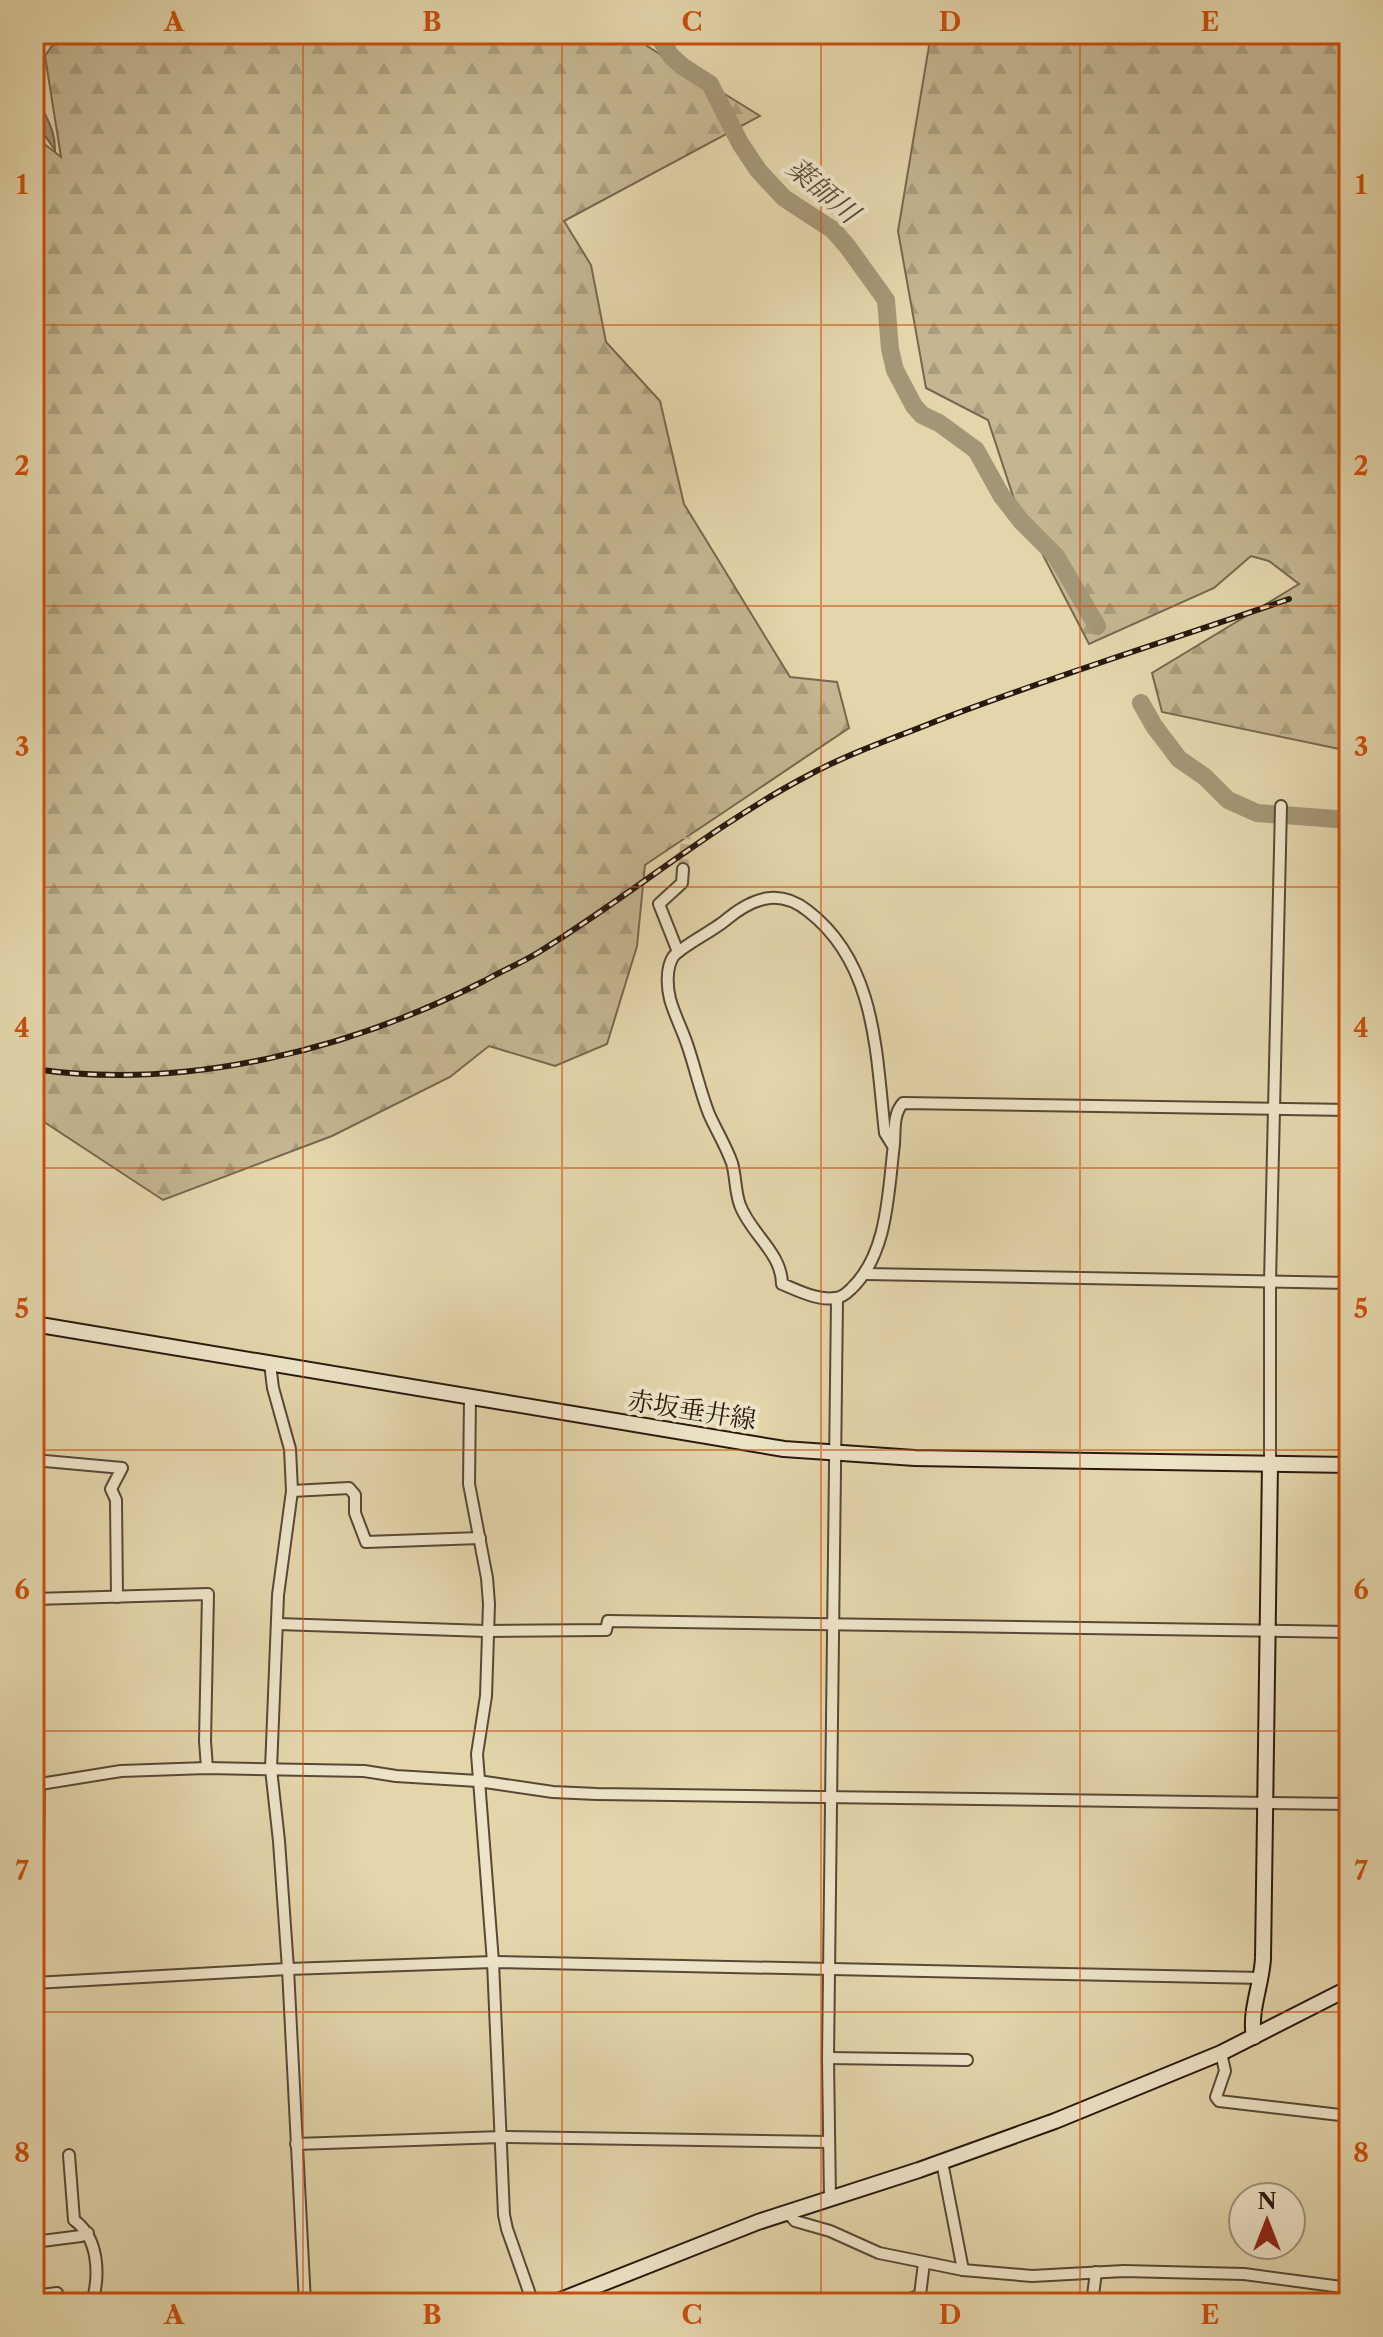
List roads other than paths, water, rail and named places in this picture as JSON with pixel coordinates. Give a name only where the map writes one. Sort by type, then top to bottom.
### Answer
[{"type":"street","points":[[1254,2037],[1252,2026],[1262,1978],[1270,1282],[1281,806]]},
{"type":"street","points":[[678,952],[659,904],[682,883],[683,869]]},
{"type":"street","points":[[893,1146],[885,1133],[873,1028],[858,976],[842,948],[815,916],[800,904],[785,898],[766,897],[740,908],[707,935],[678,952],[668,968],[670,998],[708,1110],[732,1163],[739,1204],[753,1230],[776,1260],[782,1284],[814,1296],[837,1299],[866,1274],[875,1257],[883,1224],[893,1146],[896,1113],[903,1103],[1349,1110]]},
{"type":"street","points":[[866,1274],[1349,1283]]},
{"type":"street","points":[[830,2200],[828,2058],[837,1299]]},
{"type":"street","name":"赤坂垂井線","points":[[34,1324],[726,1440],[835,1453],[915,1458],[1349,1465]]},
{"type":"street","points":[[270,1364],[273,1388],[290,1449],[292,1491],[278,1595],[271,1769],[288,1969],[305,2303]]},
{"type":"street","points":[[470,1397],[469,1484],[487,1578],[486,1696],[477,1754],[478,1781],[493,1962],[507,2229],[533,2303]]},
{"type":"street","points":[[34,1460],[122,1468],[111,1489],[116,1500],[117,1597]]},
{"type":"street","points":[[292,1491],[349,1488],[355,1495],[355,1513],[366,1542],[480,1538]]},
{"type":"street","points":[[34,1599],[208,1594],[207,1768]]},
{"type":"street","points":[[278,1624],[486,1631],[606,1630],[608,1621],[1349,1632]]},
{"type":"street","points":[[1262,1978],[493,1962],[35,1983],[36,1785],[121,1771],[207,1768],[364,1771],[478,1781],[553,1792],[1349,1804]]},
{"type":"street","points":[[553,2303],[700,2244],[1055,2121],[1221,2053],[1349,1988]]},
{"type":"street","points":[[1221,2053],[1225,2071],[1216,2097],[1219,2101],[1349,2116]]},
{"type":"street","points":[[828,2058],[967,2060]]},
{"type":"street","points":[[296,2144],[502,2137],[829,2142]]},
{"type":"street","points":[[69,2155],[74,2220],[88,2233],[96,2272],[92,2303]]},
{"type":"street","points":[[942,2162],[963,2270]]},
{"type":"street","points":[[788,2213],[795,2221],[830,2231],[879,2253],[963,2270],[1032,2276],[1096,2272],[1244,2274],[1349,2288]]},
{"type":"street","points":[[34,2242],[88,2233]]},
{"type":"street","points":[[900,2303],[920,2295],[924,2263]]},
{"type":"street","points":[[1092,2303],[1096,2272]]},
{"type":"street","points":[[34,2296],[57,2293]]},
{"type":"waterway","name":"薬師川","points":[[657,34],[671,56],[710,84],[740,143],[758,170],[784,198],[833,230],[847,246],[886,300],[895,370],[914,406],[922,415],[939,423],[976,450],[1001,495],[1021,521],[1056,556],[1097,626]]},
{"type":"waterway","name":"薬師川","points":[[1141,703],[1179,759],[1205,777],[1228,800],[1257,813],[1349,820]]},
{"type":"tunnel","points":[[683,869],[686,837]]},
{"type":"railway","points":[[34,1069],[91,1074],[149,1074],[208,1069],[322,1045],[378,1027],[432,1005],[532,956],[738,817],[838,761],[1022,690],[1289,599]]}]
